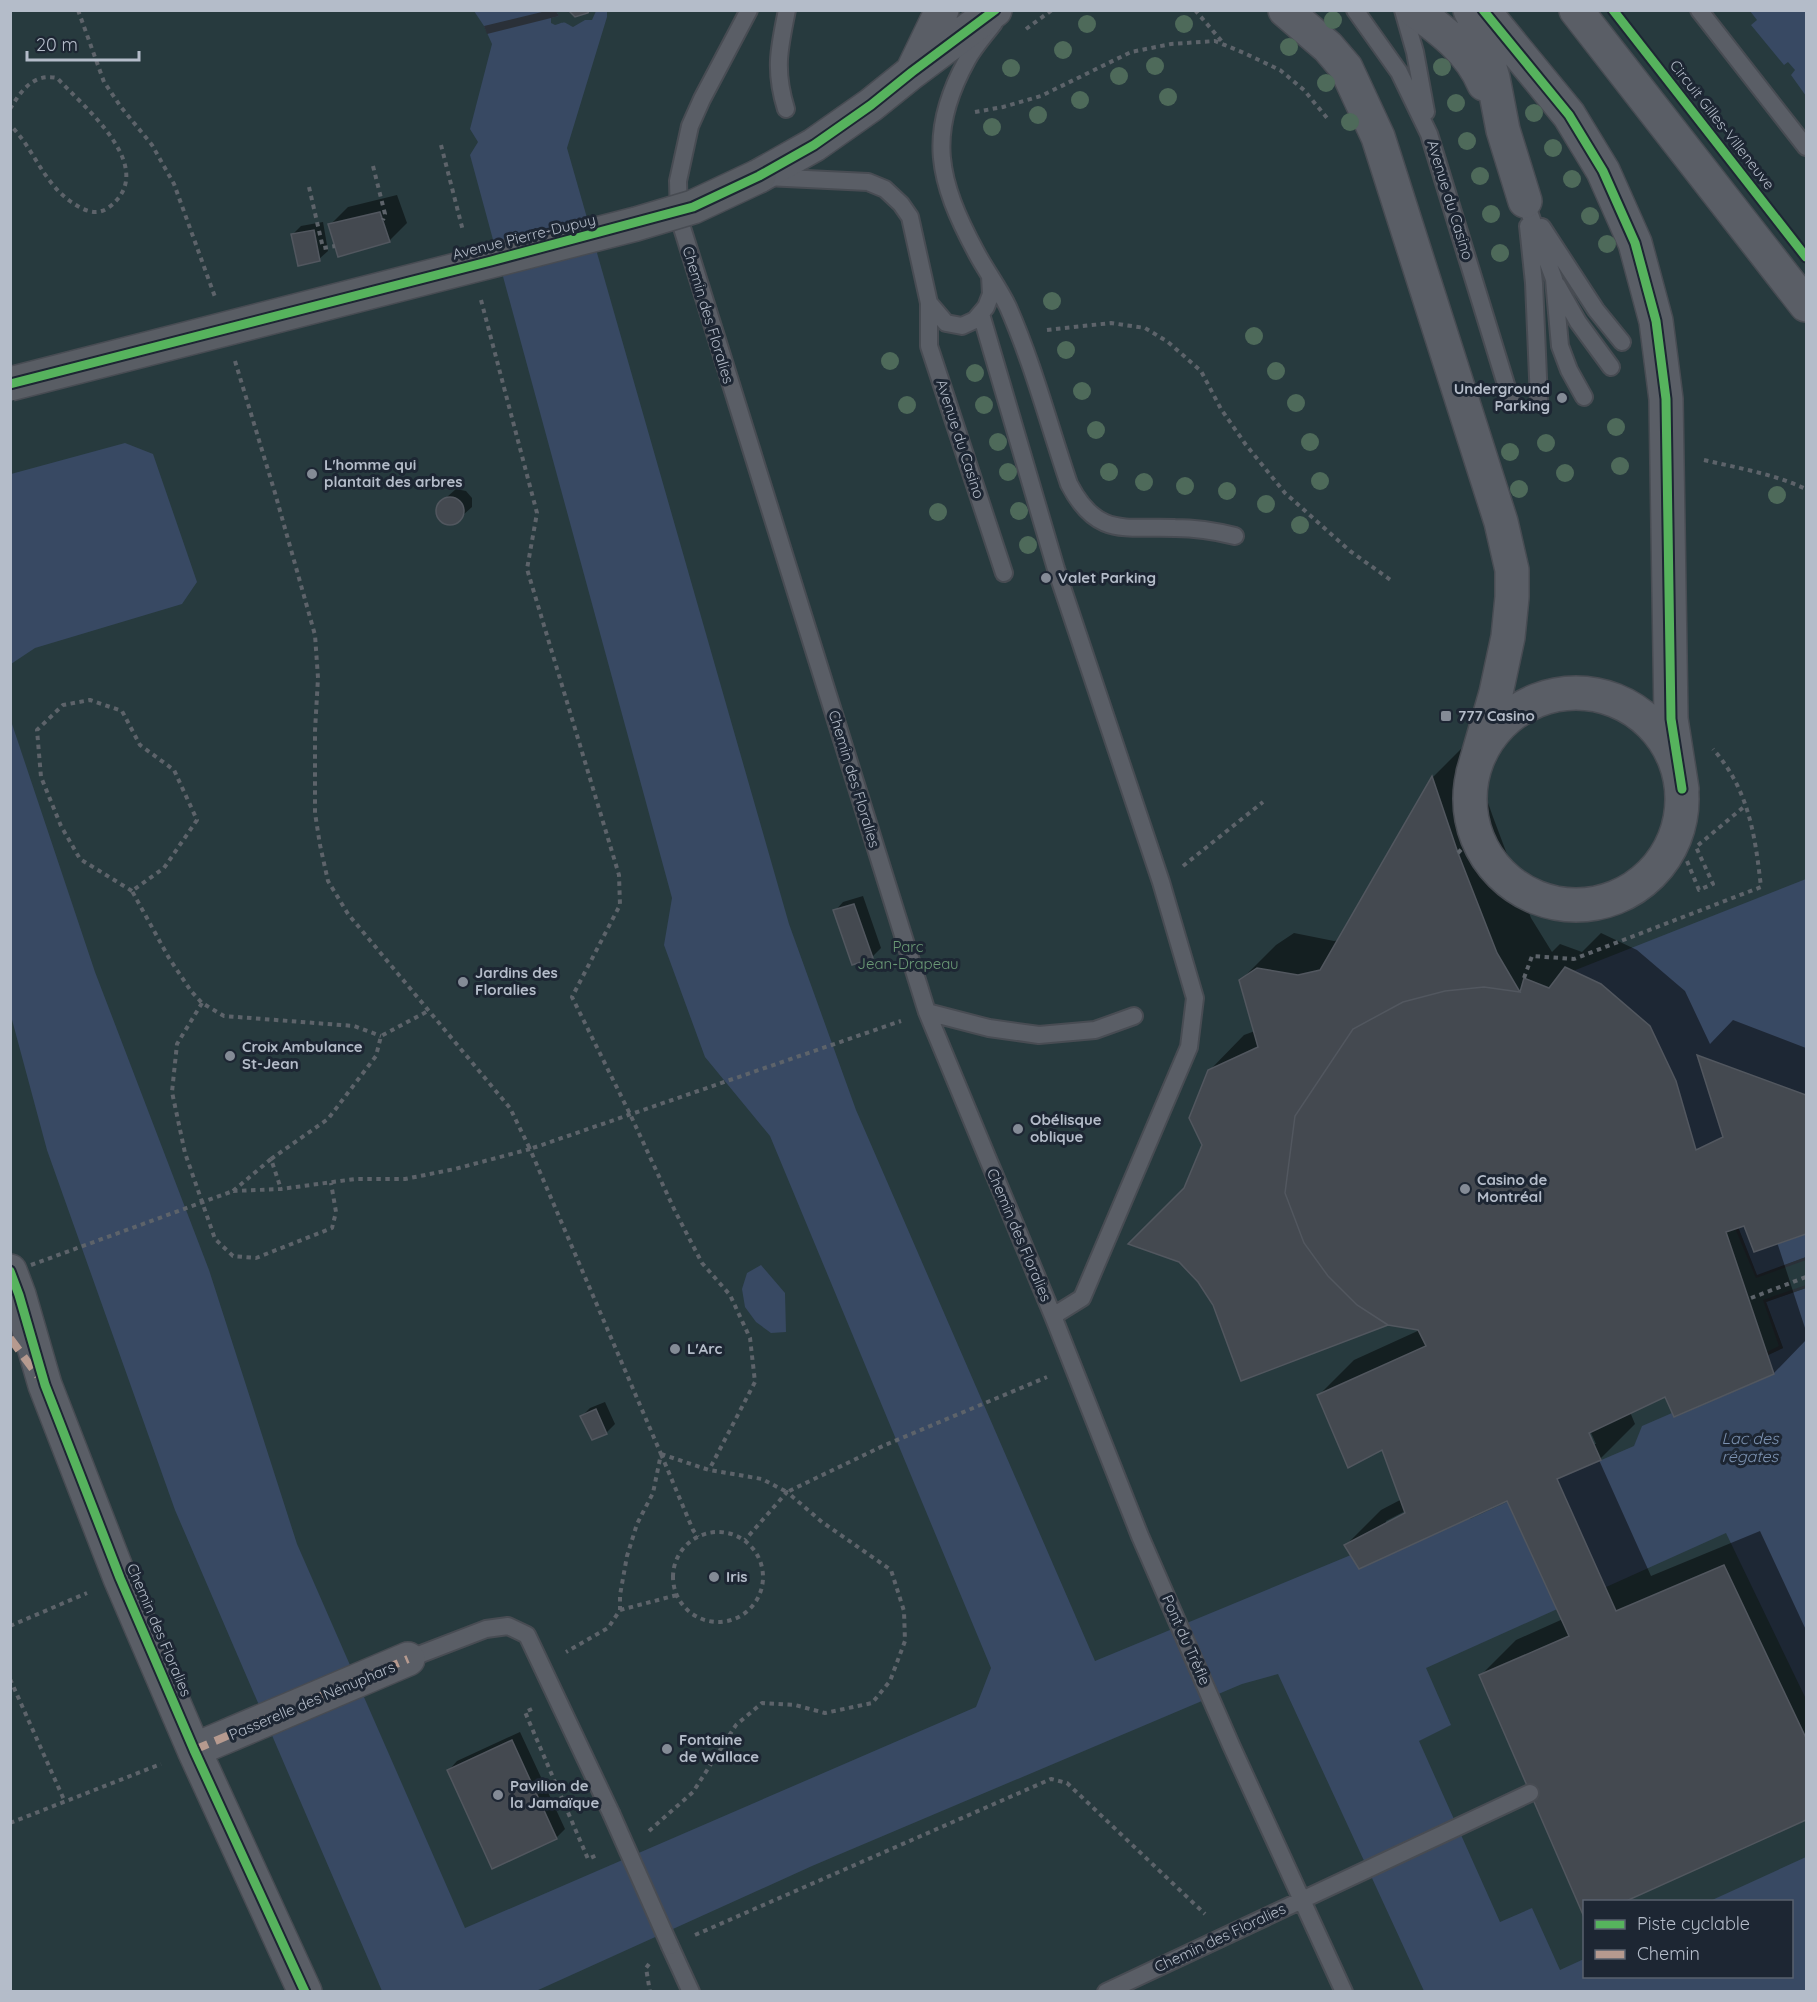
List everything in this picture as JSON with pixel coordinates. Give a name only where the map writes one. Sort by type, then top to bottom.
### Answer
[{"type":"street","name":"Avenue Pierre-Dupuy","points":[[912,72],[942,10]]},
{"type":"street","name":"Avenue Pierre-Dupuy","points":[[10,384],[636,224],[693,207],[759,177],[814,145],[871,105],[995,10]]},
{"type":"street","points":[[1285,10],[1328,47],[1346,68],[1378,137],[1501,522],[1512,570],[1508,637],[1496,693],[1473,773],[1467,844],[1508,884],[1538,898],[1568,905],[1599,903],[1627,892],[1652,873],[1670,849],[1681,820],[1682,789],[1671,719],[1666,399],[1656,321],[1635,243],[1603,171],[1569,115],[1484,10]]},
{"type":"street","points":[[1414,10],[1439,28],[1464,51],[1481,78],[1503,130],[1525,201]]},
{"type":"street","points":[[1470,10],[1478,26],[1493,78],[1503,130]]},
{"type":"street","points":[[1576,10],[1806,305]]},
{"type":"street","points":[[1473,773],[1481,752],[1493,732],[1510,717],[1529,704],[1551,696],[1573,693],[1596,695],[1618,701],[1638,712],[1669,746],[1678,767],[1682,789]]},
{"type":"street","name":"Chemin des Floralies","points":[[21,1268],[19,1295],[45,1385],[120,1578],[205,1746],[305,1992]]},
{"type":"street","points":[[10,1338],[45,1385]]},
{"type":"street","name":"Passerelle des Nénuphars","points":[[205,1746],[408,1659]]},
{"type":"lane","name":"Chemin des Floralies","points":[[749,10],[690,126],[678,181],[679,218],[927,1012],[1053,1316],[1140,1536]]},
{"type":"lane","points":[[786,109],[780,91],[778,55],[787,10]]},
{"type":"lane","points":[[1003,10],[968,59],[954,89],[942,125],[941,162],[951,203],[977,255],[1006,304],[1019,334],[1069,484],[1088,512],[1113,526],[1140,529],[1206,530],[1235,536]]},
{"type":"lane","name":"Avenue du Casino","points":[[1354,10],[1399,72],[1430,134],[1512,404]]},
{"type":"lane","points":[[1403,10],[1415,52],[1430,134]]},
{"type":"lane","points":[[1699,10],[1806,147]]},
{"type":"lane","name":"Avenue du Casino","points":[[759,177],[868,182],[885,189],[901,204],[910,217],[929,303],[929,346],[1004,573]]},
{"type":"lane","points":[[1525,201],[1554,279],[1578,322],[1611,367]]},
{"type":"lane","points":[[1525,201],[1596,310],[1622,342]]},
{"type":"lane","points":[[1525,201],[1534,283],[1539,401]]},
{"type":"lane","points":[[929,303],[946,323],[962,326],[975,320],[986,307],[991,294],[989,273]]},
{"type":"lane","points":[[1554,279],[1560,346],[1569,370],[1584,397]]},
{"type":"lane","points":[[981,314],[1056,569],[1161,882],[1195,998],[1189,1047],[1082,1298],[1053,1316]]},
{"type":"lane","points":[[927,1012],[988,1028],[1039,1035],[1095,1030],[1134,1016]]},
{"type":"lane","name":"Pont du Trèfle","points":[[1140,1536],[1232,1745]]},
{"type":"lane","points":[[408,1659],[486,1629],[508,1626],[527,1635],[611,1813],[691,1992]]},
{"type":"lane","name":"Chemin des Floralies","points":[[1232,1745],[1344,1992]]},
{"type":"lane","name":"Chemin des Floralies","points":[[1106,1992],[1530,1793]]},
{"type":"path","points":[[78,10],[104,82],[152,145],[174,184],[218,307]]},
{"type":"path","points":[[1019,34],[1052,10]]},
{"type":"path","points":[[1195,10],[1225,45]]},
{"type":"path","points":[[974,112],[1003,107],[1041,96],[1131,52],[1171,44],[1215,41],[1280,70],[1304,90],[1330,121]]},
{"type":"path","points":[[10,108],[21,91],[38,79],[57,78],[100,123],[120,150],[127,170],[124,189],[115,202],[103,211],[90,212],[69,200],[48,180],[10,125]]},
{"type":"path","points":[[441,145],[465,237]]},
{"type":"path","points":[[374,166],[385,214],[383,220]]},
{"type":"path","points":[[309,187],[320,249],[335,246]]},
{"type":"path","points":[[480,295],[537,513],[527,569],[619,875],[620,905],[572,997],[680,1222],[702,1263],[730,1295],[750,1338],[755,1382],[709,1470]]},
{"type":"path","points":[[1019,334],[1111,323],[1145,328],[1168,342],[1201,371],[1221,409],[1246,445],[1285,493],[1350,551],[1392,581]]},
{"type":"path","points":[[231,351],[315,635],[318,678],[315,731],[315,813],[328,881],[348,914],[510,1108],[530,1149],[693,1530],[698,1536]]},
{"type":"path","points":[[1667,447],[1691,457],[1792,482],[1806,489]]},
{"type":"path","points":[[132,891],[164,868],[197,820],[174,770],[140,745],[122,711],[90,700],[63,705],[37,730],[40,777],[61,826],[80,859],[132,891],[169,958],[202,1003],[224,1016],[354,1026],[381,1036]]},
{"type":"path","points":[[1524,978],[1532,956],[1574,959],[1761,887],[1755,834],[1746,806],[1733,776],[1708,744]]},
{"type":"path","points":[[1161,882],[1190,862],[1263,802]]},
{"type":"path","points":[[1687,861],[1699,890],[1713,884],[1696,847],[1746,806]]},
{"type":"path","points":[[202,1003],[177,1044],[172,1092],[185,1153],[215,1239],[233,1256],[256,1258],[332,1228],[336,1212],[331,1183]]},
{"type":"path","points":[[233,1191],[271,1158],[328,1119],[376,1056],[381,1036],[428,1011]]},
{"type":"path","points":[[21,1268],[233,1191],[281,1190],[355,1179],[405,1179],[455,1169],[530,1149],[888,1025]]},
{"type":"path","points":[[271,1158],[281,1190]]},
{"type":"path","points":[[1751,1298],[1806,1277]]},
{"type":"path","points":[[745,1540],[787,1492],[885,1445],[1029,1384]]},
{"type":"path","points":[[646,1833],[693,1792],[736,1725],[762,1704],[795,1705],[825,1713],[872,1703],[890,1681],[905,1641],[904,1611],[891,1570],[822,1522],[787,1492],[762,1479],[709,1470],[661,1454]]},
{"type":"path","points":[[543,1665],[609,1628],[620,1610],[620,1595],[627,1556],[638,1524],[653,1493],[661,1454]]},
{"type":"path","points":[[722,1532],[734,1535],[745,1540],[755,1551],[761,1564],[763,1579],[760,1594],[752,1607],[740,1616],[726,1621],[711,1621],[697,1616],[685,1607],[677,1595],[673,1582],[678,1556],[698,1536],[722,1532]]},
{"type":"path","points":[[10,1626],[120,1578]]},
{"type":"path","points":[[620,1610],[677,1595]]},
{"type":"path","points":[[10,1678],[65,1802]]},
{"type":"path","points":[[558,1698],[525,1713],[588,1859],[606,1851]]},
{"type":"path","points":[[10,1823],[205,1746]]},
{"type":"path","points":[[650,1992],[646,1968],[657,1952],[1051,1779],[1067,1783],[1226,1935]]},
{"type":"green space","name":"Parc Jean-Drapeau","points":[[11,11],[1806,11],[1806,1991],[11,1991]]},
{"type":"water","name":"Lac des régates","points":[[474,11],[556,11],[559,16],[551,18],[551,23],[555,25],[565,23],[573,27],[585,20],[592,20],[596,11],[607,11],[567,148],[789,924],[856,1110],[1095,1661],[1462,1509],[1470,1519],[1634,1446],[1642,1426],[1672,1413],[1675,1417],[1774,1374],[1768,1355],[1783,1348],[1766,1302],[1806,1288],[1806,1699],[1726,1533],[1426,1668],[1451,1725],[1419,1741],[1500,1922],[1532,1908],[1560,1970],[1583,1959],[1583,1978],[1793,1978],[1793,1900],[1712,1900],[1806,1857],[1806,1991],[1424,1991],[1278,1674],[1242,1684],[812,1866],[536,1991],[382,1991],[175,1510],[47,1150],[11,1016],[10,718],[95,972],[209,1270],[297,1544],[465,1928],[976,1707],[991,1668],[770,1136],[705,1057],[664,945],[672,898],[470,155],[478,142],[470,129],[492,44]]},
{"type":"water","points":[[1750,11],[1806,11],[1806,96],[1791,75],[1795,70],[1788,62],[1784,65],[1751,25],[1757,20]]},
{"type":"water","points":[[125,443],[153,454],[197,582],[182,604],[35,648],[11,664],[11,474]]},
{"type":"water","points":[[1806,879],[1806,1096],[1697,1055],[1723,1137],[1696,1150],[1676,1081],[1650,1026],[1601,984],[1573,971]]},
{"type":"water","points":[[1744,1226],[1754,1252],[1806,1234],[1806,1257],[1757,1276],[1738,1227]]},
{"type":"water","points":[[761,1265],[785,1293],[786,1332],[771,1333],[756,1322],[745,1307],[742,1289],[747,1273]]},
{"type":"pier","points":[[546,11],[556,11],[559,16],[487,34],[484,26]]},
{"type":"pier","points":[[1738,1227],[1757,1275],[1806,1257],[1806,1260],[1756,1278],[1735,1228]]},
{"type":"pier","points":[[1806,1285],[1806,1288],[1766,1302],[1783,1348],[1768,1355],[1767,1352],[1779,1346],[1763,1300]]},
{"type":"building","points":[[568,10],[589,10],[588,13],[575,17]]},
{"type":"building","points":[[380,212],[390,242],[338,257],[328,224]]},
{"type":"building","points":[[314,230],[320,261],[298,266],[291,234]]},
{"type":"building","points":[[450,497],[460,501],[464,511],[460,521],[450,525],[440,521],[436,511],[440,501]]},
{"type":"building","points":[[1432,776],[1458,853],[1497,953],[1520,992],[1484,987],[1445,991],[1403,1002],[1353,1029],[1295,1116],[1285,1193],[1304,1243],[1328,1276],[1357,1305],[1388,1325],[1241,1381],[1213,1305],[1198,1282],[1179,1262],[1128,1244],[1184,1188],[1202,1145],[1189,1118],[1208,1070],[1258,1047],[1239,980],[1257,968],[1298,975],[1320,970]]},
{"type":"building","points":[[854,904],[873,958],[852,965],[833,910]]},
{"type":"building","points":[[1565,967],[1601,984],[1650,1026],[1676,1081],[1696,1150],[1723,1137],[1697,1055],[1806,1095],[1806,1234],[1754,1252],[1744,1226],[1726,1232],[1774,1374],[1674,1417],[1665,1397],[1589,1433],[1601,1460],[1557,1479],[1616,1611],[1724,1565],[1806,1738],[1806,1820],[1628,1900],[1583,1900],[1583,1915],[1479,1675],[1569,1636],[1507,1501],[1359,1569],[1344,1545],[1405,1513],[1382,1450],[1348,1468],[1317,1395],[1426,1346],[1418,1330],[1388,1325],[1357,1305],[1328,1276],[1304,1243],[1285,1193],[1295,1116],[1353,1029],[1403,1002],[1445,991],[1484,987],[1520,992],[1524,978],[1549,988]]},
{"type":"building","points":[[596,1409],[607,1434],[592,1440],[580,1416]]},
{"type":"building","name":"Pavilion de la Jamaïque","points":[[512,1740],[557,1839],[492,1869],[447,1770]]},
{"type":"marked path","points":[[10,1338],[38,1376]]},
{"type":"marked path","points":[[194,1750],[408,1659]]},
{"type":"cycle path","points":[[10,384],[693,207],[759,176],[814,145],[871,105],[995,10]]},
{"type":"cycle path","points":[[1483,10],[1569,115],[1603,171],[1635,243],[1656,321],[1666,399],[1671,719],[1682,789]]},
{"type":"cycle path","name":"Circuit Gilles-Villeneuve","points":[[1613,10],[1806,257]]},
{"type":"cycle path","points":[[10,1271],[45,1385],[120,1578],[194,1750],[305,1992]]},
{"type":"place","name":"Underground Parking","points":[[1562,398]]},
{"type":"place","name":"L'homme qui plantait des arbres","points":[[312,474]]},
{"type":"place","name":"Valet Parking","points":[[1046,578]]},
{"type":"place","name":"777 Casino","points":[[1446,716]]},
{"type":"place","name":"Jardins des Floralies","points":[[463,982]]},
{"type":"place","name":"Croix Ambulance St-Jean","points":[[230,1056]]},
{"type":"place","name":"Obélisque oblique","points":[[1018,1129]]},
{"type":"place","name":"Casino de Montréal","points":[[1465,1189]]},
{"type":"place","name":"L'Arc","points":[[675,1349]]},
{"type":"place","name":"Iris","points":[[714,1577]]},
{"type":"place","name":"Fontaine de Wallace","points":[[667,1749]]},
{"type":"place","name":"Pavilion de la Jamaïque","points":[[498,1795]]}]
